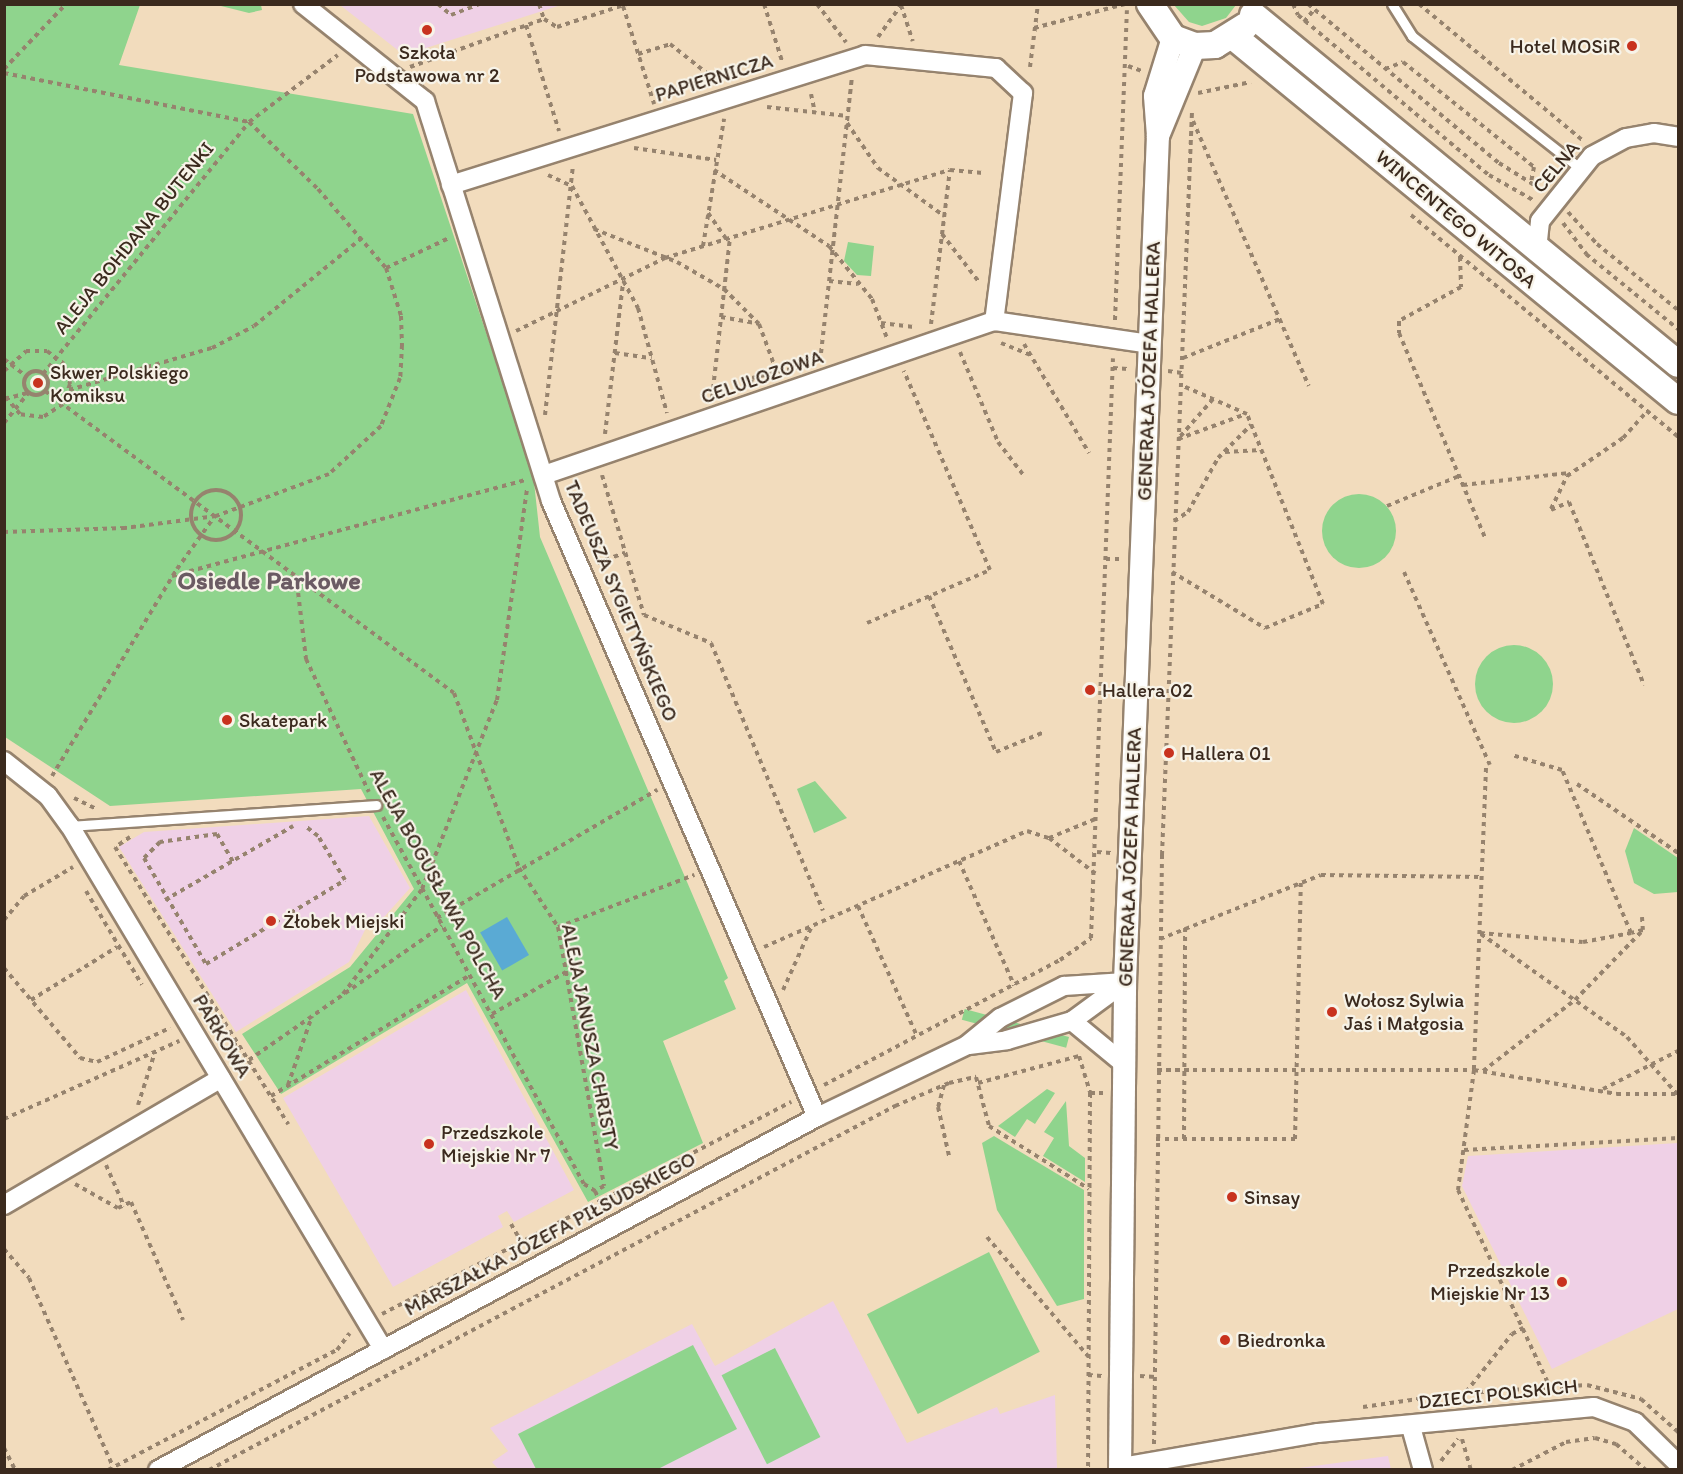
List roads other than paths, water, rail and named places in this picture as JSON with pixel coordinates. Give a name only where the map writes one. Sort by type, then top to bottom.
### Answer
[{"type":"main road","points":[[1150,4],[1184,42],[1234,37],[1254,10]]},
{"type":"main road","name":"WINCENTEGO WITOSA","points":[[1254,10],[1537,250],[1678,364]]},
{"type":"main road","name":"WINCENTEGO WITOSA","points":[[1234,37],[1678,401]]},
{"type":"street","name":"TADEUSZA SYGIETYŃSKIEGO","points":[[303,4],[425,101],[466,230],[536,477],[710,869],[805,1095],[817,1117]]},
{"type":"street","name":"GENERAŁA JÓZEFA HALLERA","points":[[1121,1468],[1125,981],[1158,136],[1184,42]]},
{"type":"street","name":"PAPIERNICZA","points":[[451,184],[570,151],[659,119],[729,101],[788,79],[859,59],[919,59],[996,68],[1019,84],[1023,106],[994,321]]},
{"type":"street","name":"CELNA","points":[[1537,250],[1549,211],[1581,169],[1605,148],[1654,133],[1678,137]]},
{"type":"street","name":"CELNA","points":[[1511,228],[1549,211]]},
{"type":"street","name":"CELULOZOWA","points":[[536,477],[897,362],[930,336],[994,321],[1150,344]]},
{"type":"street","name":"PARKOWA","points":[[4,761],[47,782],[70,825],[221,1077],[356,1327],[383,1349]]},
{"type":"street","name":"MARSZAŁKA JÓZEFA PIŁSUDSKIEGO","points":[[967,1045],[1007,1040],[1072,1021],[1125,981]]},
{"type":"street","name":"MARSZAŁKA JÓZEFA PIŁSUDSKIEGO","points":[[158,1470],[189,1462],[383,1349],[817,1117],[967,1045],[1000,1018],[1064,986],[1125,981]]},
{"type":"street","points":[[1072,1021],[1123,1063]]},
{"type":"street","points":[[4,1205],[221,1077]]},
{"type":"street","name":"DZIECI POLSKICH","points":[[1121,1468],[1290,1437],[1411,1427],[1594,1407],[1635,1422],[1678,1464]]},
{"type":"street","points":[[1411,1427],[1423,1470]]},
{"type":"lane","points":[[1392,4],[1412,36],[1581,169]]},
{"type":"lane","points":[[70,825],[376,805]]},
{"type":"water","points":[[507,917],[529,955],[502,971],[480,932]]},
{"type":"place","name":"Szkoła Podstawowa nr 2","points":[[427,30]]},
{"type":"place","name":"Hotel MOSiR","points":[[1632,46]]},
{"type":"place","name":"Skwer Polskiego Komiksu","points":[[38,383]]},
{"type":"place","name":"Hallera 02","points":[[1090,690]]},
{"type":"place","name":"Skatepark","points":[[227,720]]},
{"type":"place","name":"Hallera 01","points":[[1169,753]]},
{"type":"place","name":"Żłobek Miejski","points":[[271,921]]},
{"type":"place","name":"Wołosz Sylwia Jaś i Małgosia","points":[[1332,1012]]},
{"type":"place","name":"Przedszkole Miejskie Nr 7","points":[[429,1144]]},
{"type":"place","name":"Sinsay","points":[[1232,1197]]},
{"type":"place","name":"Przedszkole Miejskie Nr 13","points":[[1562,1282]]},
{"type":"place","name":"Biedronka","points":[[1225,1340]]},
{"type":"district","name":"Osiedle Parkowe","points":[[269,581]]}]
